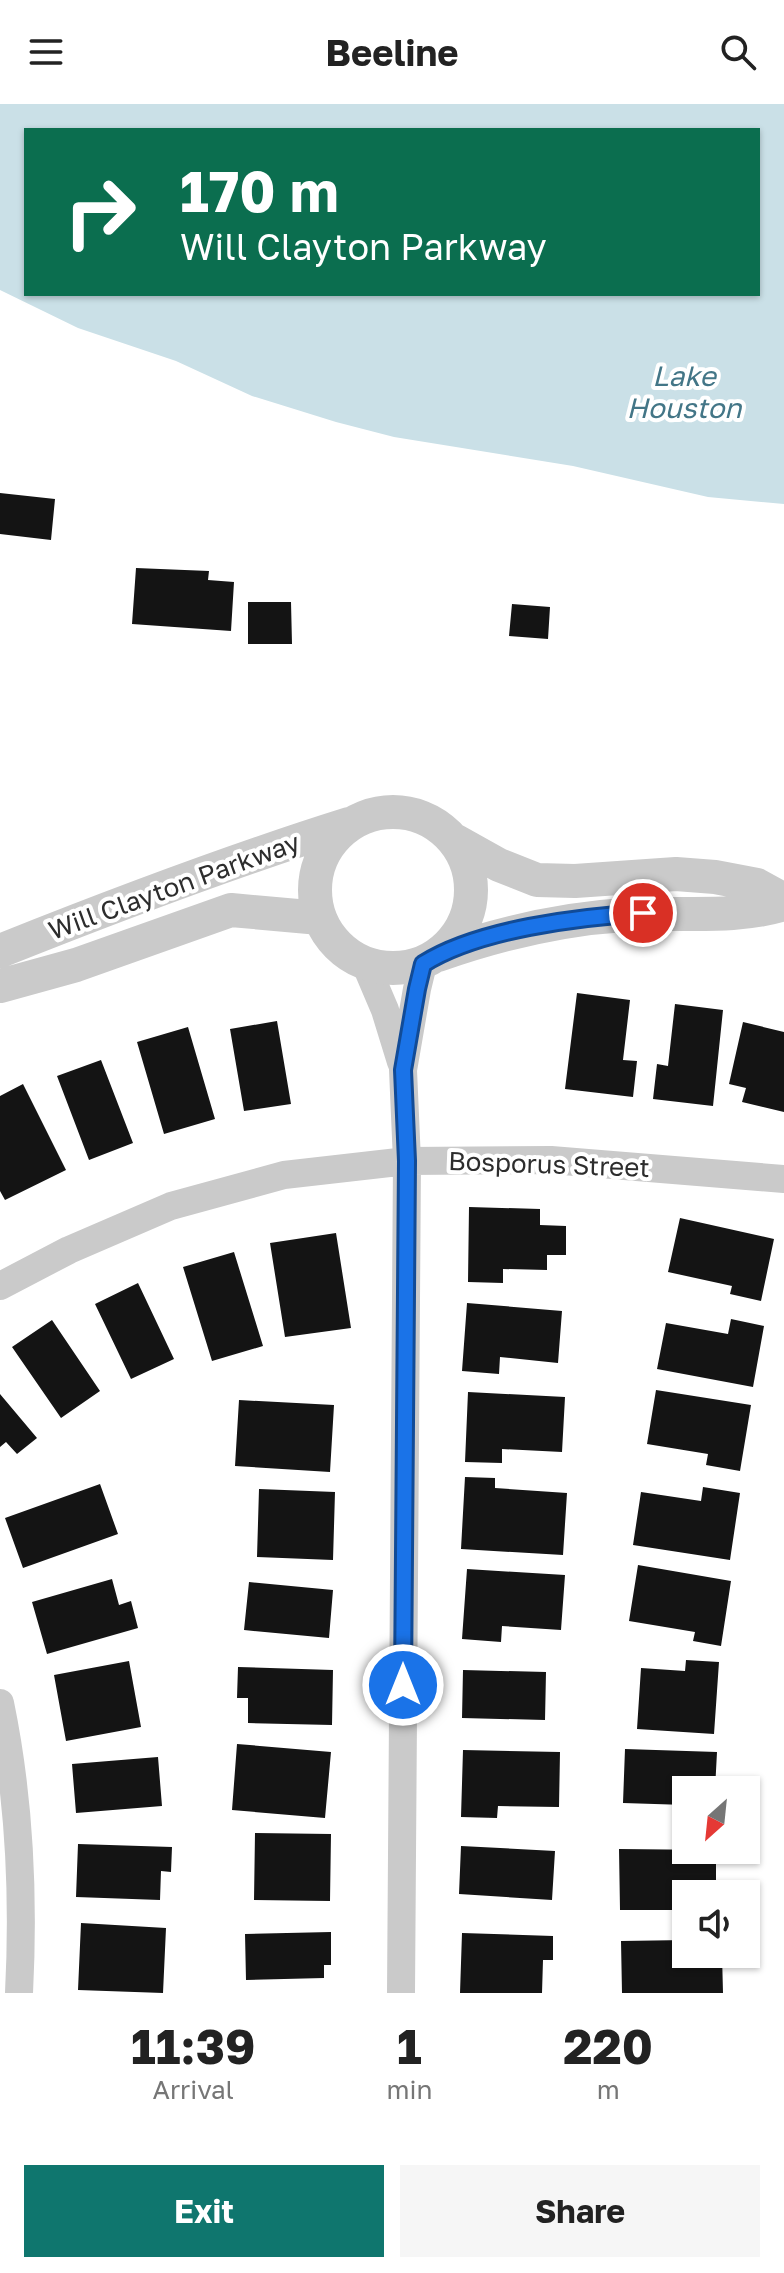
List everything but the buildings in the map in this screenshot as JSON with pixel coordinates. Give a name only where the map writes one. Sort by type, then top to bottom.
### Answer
[{"type":"street","points":[[395,811],[421,816],[456,841],[499,865],[537,880],[575,881],[676,874],[715,877],[757,885],[784,902],[760,912],[667,912],[585,919],[491,937],[430,960],[391,968],[365,963],[343,950],[320,918],[315,883],[320,860],[332,840],[350,824],[371,814],[395,811]]},
{"type":"street","name":"Will Clayton Parkway","points":[[0,951],[243,859],[350,824]]},
{"type":"street","points":[[401,1993],[407,1161],[403,1070],[417,989],[430,960],[459,932],[471,901],[470,875],[456,841]]},
{"type":"street","name":"Will Clayton Parkway","points":[[0,986],[76,965],[231,910],[320,918]]},
{"type":"street","points":[[365,963],[385,1010],[403,1070]]},
{"type":"street","name":"Bosporus Street","points":[[0,1286],[69,1250],[171,1206],[284,1175],[407,1161],[551,1160],[784,1179]]},
{"type":"street","points":[[0,1703],[11,1762],[20,1843],[23,1915],[19,1993]]},
{"type":"water","name":"Lake Houston","points":[[0,104],[784,104],[784,504],[708,497],[573,466],[394,437],[252,396],[176,361],[78,328],[0,290]]},
{"type":"route","points":[[403,1685],[407,1161],[403,1070],[423,964],[437,955],[534,927],[643,913]]}]
